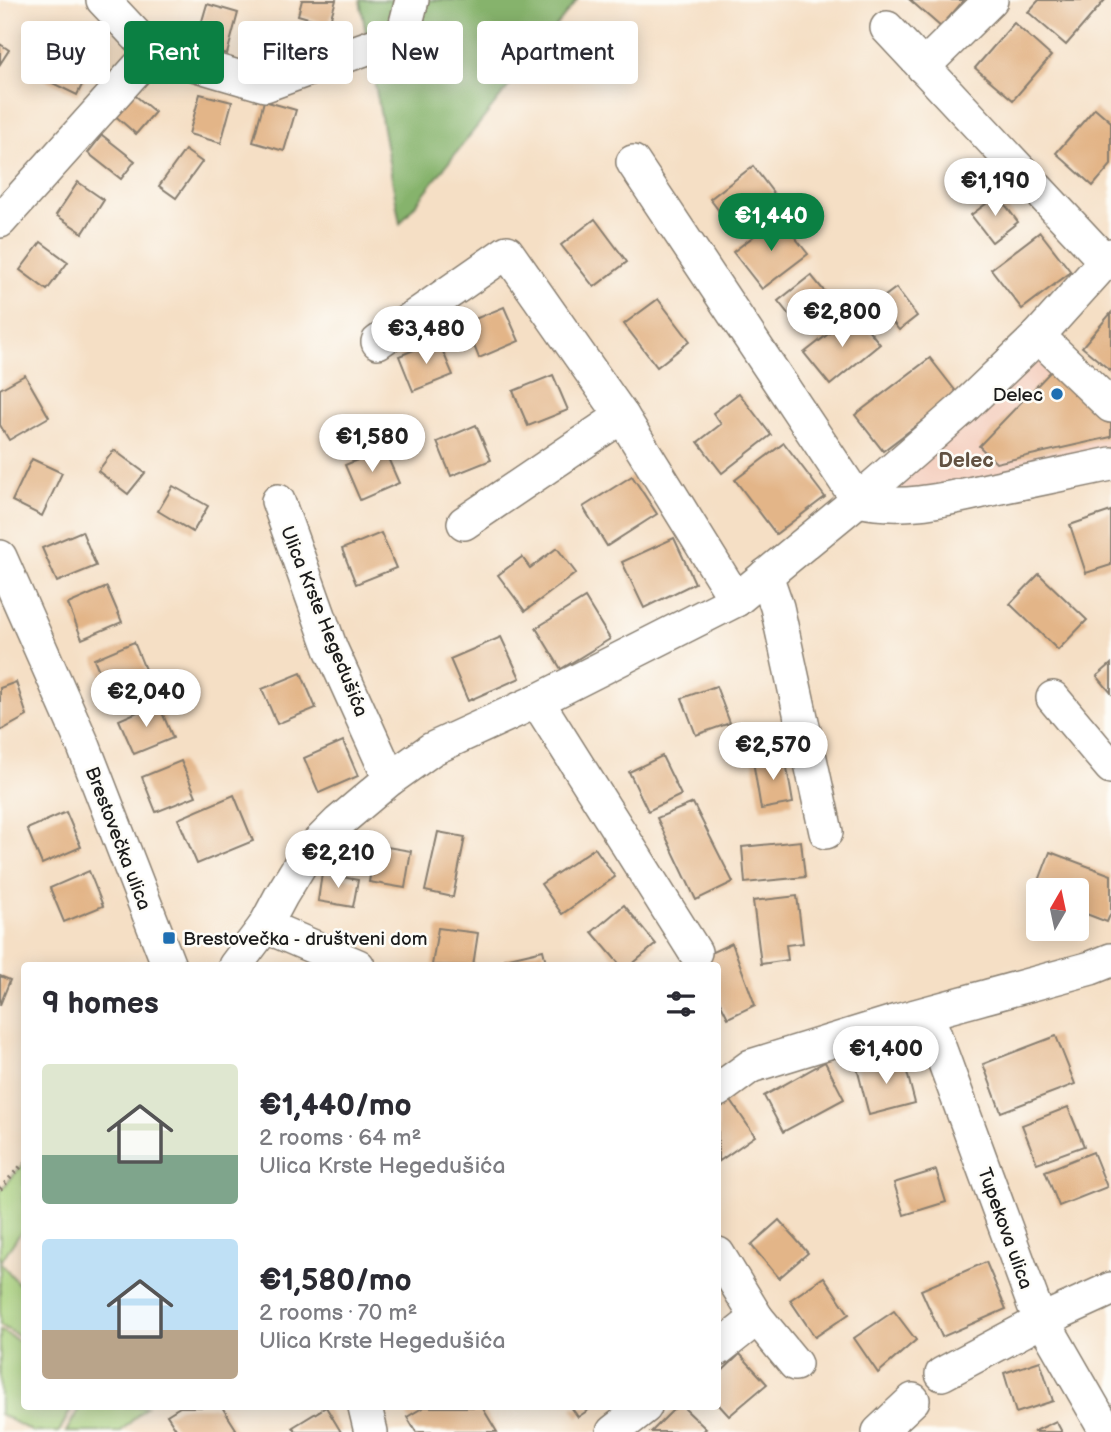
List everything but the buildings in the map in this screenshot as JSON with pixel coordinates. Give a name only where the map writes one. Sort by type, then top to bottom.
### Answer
[{"type":"street","points":[[103,0],[124,22]]},
{"type":"street","points":[[224,73],[265,85],[404,35],[412,0]]},
{"type":"street","points":[[923,68],[991,0]]},
{"type":"street","points":[[237,962],[265,926],[306,855],[339,822],[390,779],[432,749],[537,701],[736,600],[858,500],[962,409],[1038,336],[1108,259],[887,28]]},
{"type":"street","points":[[0,221],[124,83]]},
{"type":"street","points":[[633,162],[858,500],[903,505],[936,501],[1111,464]]},
{"type":"street","points":[[379,342],[507,252],[622,416],[736,600]]},
{"type":"street","points":[[1038,336],[1111,406]]},
{"type":"street","points":[[464,523],[622,416]]},
{"type":"street","name":"Ulica Krste Hegedušića","points":[[278,501],[331,649],[390,779]]},
{"type":"street","name":"Brestovečka ulica","points":[[0,557],[84,747],[167,962]]},
{"type":"street","points":[[766,575],[777,607],[826,832]]},
{"type":"street","points":[[1053,698],[1111,767]]},
{"type":"street","points":[[537,701],[695,952]]},
{"type":"street","points":[[265,926],[349,962]]},
{"type":"street","points":[[721,1088],[751,1066],[1111,960]]},
{"type":"street","name":"Tupekova ulica","points":[[927,1014],[1034,1305],[1107,1432]]},
{"type":"street","points":[[721,1259],[757,1318],[795,1364]]},
{"type":"street","points":[[942,1374],[1044,1320],[1111,1289]]},
{"type":"street","points":[[721,1347],[757,1318]]},
{"type":"street","points":[[879,1432],[913,1400]]},
{"type":"street","points":[[366,1410],[371,1432]]},
{"type":"street","points":[[613,1432],[641,1410]]},
{"type":"path","points":[[0,1189],[21,1166]]},
{"type":"shaded area","points":[[1041,350],[1111,413],[1111,453],[898,495],[895,482]]},
{"type":"green space","points":[[360,0],[577,0],[560,21],[477,21],[477,84],[511,84],[400,224],[375,84],[463,84],[463,21],[367,21],[367,39]]},
{"type":"green space","points":[[21,1166],[21,1232],[0,1262],[0,1191]]},
{"type":"green space","points":[[0,1262],[21,1286],[21,1337],[0,1325]]},
{"type":"green space","points":[[0,1330],[21,1342],[21,1410],[70,1410],[59,1432],[33,1432],[0,1414]]},
{"type":"green space","points":[[78,1410],[143,1410],[120,1432],[66,1432]]},
{"type":"place","name":"Delec","points":[[1057,394]]},
{"type":"place","name":"Brestovečka - društveni dom","points":[[169,938]]},
{"type":"district","name":"Delec","points":[[966,460]]}]
